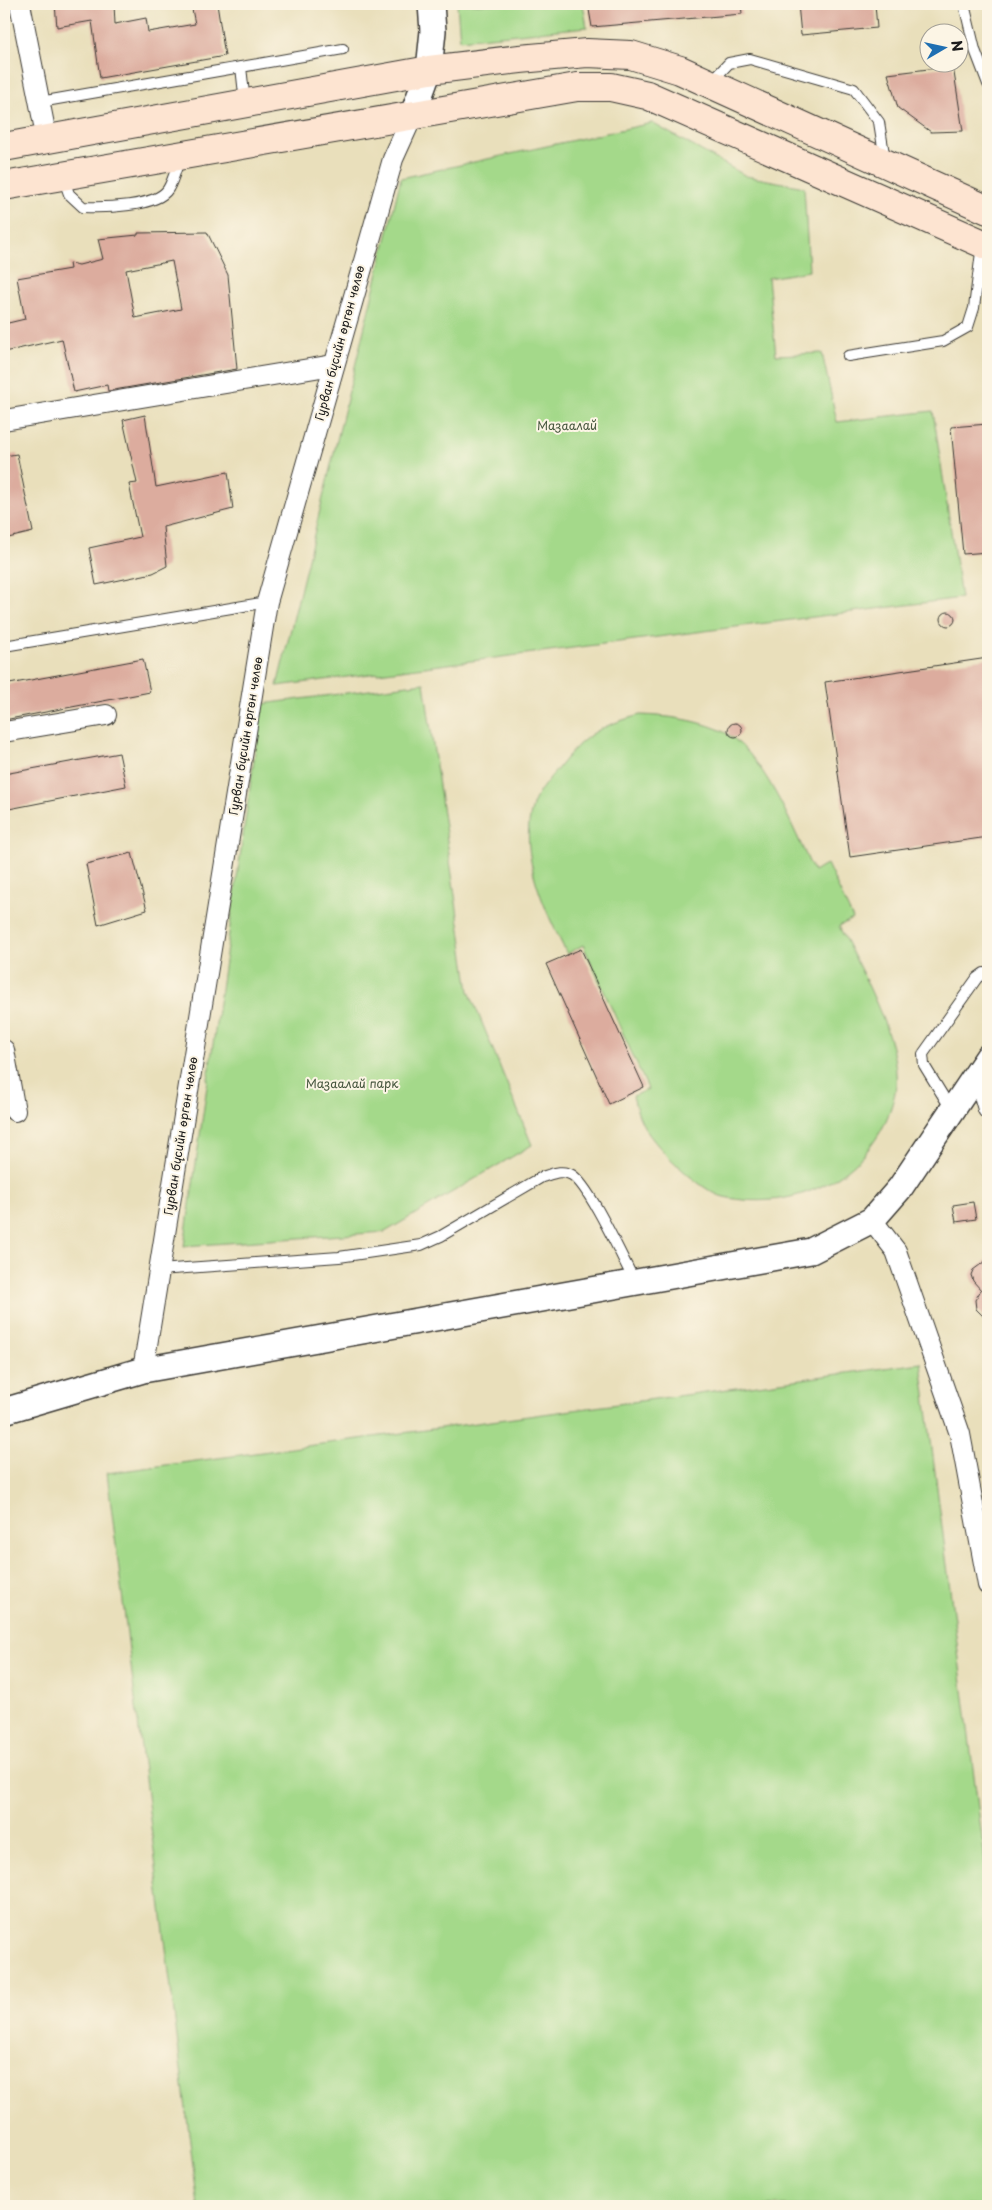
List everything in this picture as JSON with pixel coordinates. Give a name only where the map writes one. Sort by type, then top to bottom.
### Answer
[{"type":"main road","points":[[4,147],[429,70],[587,53],[631,55],[680,70],[710,83],[988,210]]},
{"type":"main road","points":[[4,186],[577,87],[611,87],[647,96],[985,245]]},
{"type":"street","points":[[20,4],[47,140]]},
{"type":"street","points":[[412,117],[429,70],[433,31],[430,4]]},
{"type":"street","name":"Гурван бүсийн өргөн чөлөө","points":[[143,1370],[267,602],[393,159],[412,117]]},
{"type":"street","points":[[4,420],[333,365]]},
{"type":"street","points":[[4,732],[106,715]]},
{"type":"street","points":[[4,1050],[15,1111]]},
{"type":"street","points":[[4,1411],[143,1370],[810,1251],[872,1220],[900,1188],[983,1066]]},
{"type":"street","points":[[983,1066],[988,1109]]},
{"type":"street","points":[[872,1220],[896,1251],[960,1434],[988,1585]]},
{"type":"lane","points":[[964,4],[976,50],[988,84]]},
{"type":"lane","points":[[40,102],[343,49]]},
{"type":"lane","points":[[710,83],[729,63],[750,59],[854,89],[879,122],[885,163]]},
{"type":"lane","points":[[241,67],[245,104]]},
{"type":"lane","points":[[62,176],[70,194],[83,208],[117,208],[160,196],[168,189],[180,156]]},
{"type":"lane","points":[[848,356],[942,341],[968,327],[974,308],[985,245]]},
{"type":"lane","points":[[4,646],[267,602]]},
{"type":"lane","points":[[953,1111],[924,1065],[923,1054],[977,978],[984,973],[988,973]]},
{"type":"lane","points":[[159,1270],[339,1257],[421,1245],[441,1236],[542,1177],[560,1171],[572,1175],[585,1188],[635,1282]]},
{"type":"green space","points":[[457,4],[583,4],[587,27],[460,40]]},
{"type":"green space","name":"Мазаалай","points":[[652,123],[746,176],[804,187],[809,271],[768,278],[776,355],[822,353],[837,422],[933,411],[961,598],[277,686],[401,178]]},
{"type":"green space","name":"Мазаалай парк","points":[[424,683],[469,991],[532,1145],[385,1232],[184,1246],[262,704]]},
{"type":"green space","points":[[640,715],[689,720],[718,729],[734,739],[749,753],[775,792],[814,872],[827,864],[853,919],[839,926],[867,982],[892,1046],[896,1066],[896,1085],[892,1106],[884,1125],[871,1146],[855,1163],[837,1177],[817,1188],[795,1196],[772,1200],[724,1197],[704,1187],[692,1178],[659,1147],[639,1117],[633,1096],[648,1089],[583,945],[567,954],[536,882],[531,863],[529,824],[533,805],[541,790],[568,756],[586,739],[614,723]]},
{"type":"green space","points":[[921,1363],[988,1885],[988,2206],[198,2206],[107,1473]]},
{"type":"building","points":[[55,4],[114,4],[115,24],[146,18],[148,32],[195,24],[191,4],[217,4],[225,56],[100,78],[92,21],[57,27]]},
{"type":"building","points":[[588,4],[741,4],[742,14],[592,27]]},
{"type":"building","points":[[798,4],[875,4],[877,28],[801,35]]},
{"type":"building","points":[[920,70],[920,72],[954,72],[963,131],[931,132],[898,108],[888,74]]},
{"type":"building","points":[[207,232],[228,275],[237,369],[108,391],[107,385],[74,392],[62,339],[4,352],[4,324],[25,319],[17,278],[70,269],[69,263],[79,265],[103,259],[98,239],[138,235],[138,233]],"holes":[[[172,261],[181,309],[135,318],[126,270]]]},
{"type":"building","points":[[145,415],[156,487],[228,472],[233,509],[163,527],[167,566],[153,573],[96,585],[89,548],[140,537],[129,484],[137,483],[123,420]]},
{"type":"building","points":[[988,424],[988,552],[963,554],[951,427]]},
{"type":"building","points":[[17,454],[33,532],[4,539],[4,456]]},
{"type":"building","points":[[945,612],[951,612],[955,619],[951,626],[945,626],[941,622],[941,616]]},
{"type":"building","points":[[988,658],[988,837],[850,857],[825,682]]},
{"type":"building","points":[[143,659],[150,692],[4,720],[4,685]]},
{"type":"building","points":[[732,723],[738,723],[742,730],[738,737],[732,737],[728,733],[728,727]]},
{"type":"building","points":[[119,753],[126,786],[4,810],[4,774]]},
{"type":"building","points":[[132,853],[147,910],[98,925],[86,864]]},
{"type":"building","points":[[581,949],[644,1087],[609,1104],[546,964]]},
{"type":"building","points":[[973,1202],[976,1219],[956,1222],[953,1205]]},
{"type":"building","points":[[988,1259],[988,1321],[976,1309],[975,1300],[981,1290],[973,1281],[971,1275],[973,1270]]}]
